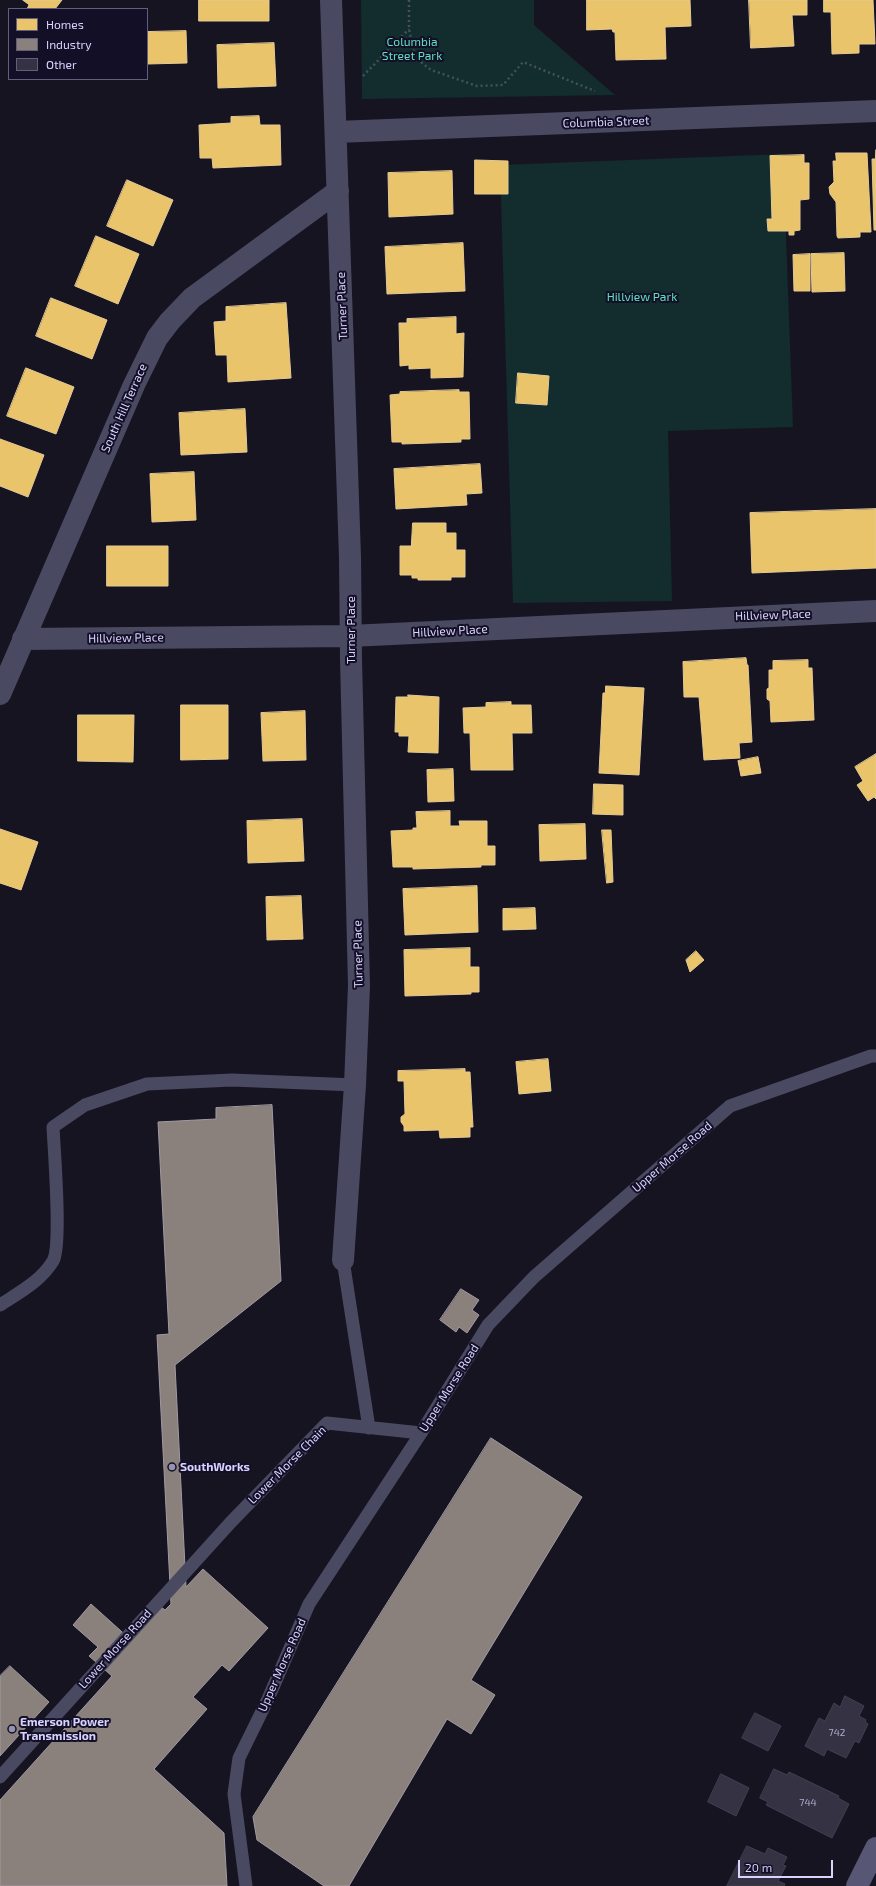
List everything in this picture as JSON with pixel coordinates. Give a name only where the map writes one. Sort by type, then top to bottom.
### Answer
[{"type":"main road","points":[[857,1886],[876,1848]]},
{"type":"street","name":"Turner Place","points":[[332,0],[350,549],[350,636],[359,986],[355,1085],[343,1260]]},
{"type":"street","name":"Columbia Street","points":[[336,132],[876,111]]},
{"type":"street","name":"South Hill Terrace","points":[[0,694],[134,385],[157,338],[170,321],[192,298],[338,191]]},
{"type":"street","name":"Hillview Place","points":[[23,639],[350,636],[876,611]]},
{"type":"lane","name":"Upper Morse Road","points":[[246,1886],[234,1794],[239,1758],[268,1699],[309,1604],[421,1433],[488,1325],[534,1277],[730,1106],[871,1056],[876,1056]]},
{"type":"lane","points":[[0,1305],[38,1280],[54,1259],[58,1236],[53,1127],[85,1105],[147,1084],[232,1080],[355,1085]]},
{"type":"lane","points":[[343,1260],[369,1428]]},
{"type":"lane","name":"Lower Morse Chain","points":[[231,1522],[327,1424],[421,1433]]},
{"type":"lane","name":"Lower Morse Road","points":[[0,1777],[231,1522]]},
{"type":"path","points":[[409,0],[409,29],[414,53],[422,63],[431,70],[478,86],[503,84],[523,62],[595,91]]},
{"type":"path","points":[[363,76],[409,29]]},
{"type":"green space","name":"Columbia Street Park","points":[[361,0],[534,0],[534,25],[615,95],[362,99]]},
{"type":"green space","name":"Hillview Park","points":[[783,154],[793,427],[668,431],[672,601],[513,603],[500,165]]},
{"type":"building: Homes","points":[[23,0],[62,0],[56,8],[28,8],[29,5]]},
{"type":"building: Homes","points":[[199,0],[269,0],[269,21],[199,21]]},
{"type":"building: Homes","points":[[587,0],[690,0],[691,26],[665,27],[666,59],[616,60],[615,32],[613,32],[612,29],[587,30]]},
{"type":"building: Homes","points":[[749,0],[807,0],[807,15],[792,15],[794,46],[751,48]]},
{"type":"building: Homes","points":[[824,0],[873,0],[875,44],[859,44],[859,53],[832,54],[831,12],[824,12]]},
{"type":"building: Homes","points":[[186,31],[187,63],[148,64],[148,32]]},
{"type":"building: Homes","points":[[274,43],[276,86],[218,88],[217,45]]},
{"type":"building: Homes","points":[[259,116],[260,125],[280,125],[281,165],[213,168],[212,158],[200,158],[199,125],[231,123],[231,117]]},
{"type":"building: Homes","points":[[876,150],[876,230],[874,230],[872,159],[875,159]]},
{"type":"building: Homes","points":[[836,153],[867,153],[871,232],[860,232],[860,237],[838,238],[837,236],[836,202],[830,194],[829,187],[834,182],[833,161],[836,161]]},
{"type":"building: Homes","points":[[804,155],[804,163],[809,163],[809,199],[800,200],[800,230],[794,231],[794,235],[789,235],[789,231],[768,231],[767,219],[772,219],[770,156]]},
{"type":"building: Homes","points":[[475,160],[508,161],[508,194],[475,194]]},
{"type":"building: Homes","points":[[452,171],[453,214],[389,217],[388,173]]},
{"type":"building: Homes","points":[[127,180],[173,200],[153,246],[107,226]]},
{"type":"building: Homes","points":[[96,236],[139,254],[118,304],[75,286]]},
{"type":"building: Homes","points":[[463,243],[465,291],[387,294],[385,247]]},
{"type":"building: Homes","points":[[844,253],[845,291],[812,292],[811,254]]},
{"type":"building: Homes","points":[[810,254],[810,291],[794,291],[793,255]]},
{"type":"building: Homes","points":[[51,298],[107,320],[92,359],[36,336]]},
{"type":"building: Homes","points":[[286,303],[291,378],[228,382],[227,355],[216,355],[214,322],[226,321],[226,307]]},
{"type":"building: Homes","points":[[456,317],[456,334],[464,333],[463,377],[431,378],[431,368],[409,369],[409,365],[400,366],[399,323],[407,323],[407,319]]},
{"type":"building: Homes","points":[[26,368],[74,387],[56,434],[7,416]]},
{"type":"building: Homes","points":[[518,373],[549,376],[547,405],[516,403]]},
{"type":"building: Homes","points":[[459,390],[459,392],[469,392],[470,439],[461,439],[461,442],[402,444],[402,442],[392,442],[390,395],[400,394],[400,392]]},
{"type":"building: Homes","points":[[245,409],[247,452],[181,455],[179,413]]},
{"type":"building: Homes","points":[[0,439],[44,455],[28,497],[0,486]]},
{"type":"building: Homes","points":[[480,464],[482,493],[466,494],[467,505],[396,509],[394,469]]},
{"type":"building: Homes","points":[[194,472],[196,520],[152,522],[150,474]]},
{"type":"building: Homes","points":[[876,509],[876,568],[752,573],[750,513]]},
{"type":"building: Homes","points":[[413,523],[446,523],[446,533],[456,533],[456,550],[465,550],[465,577],[451,577],[451,580],[418,580],[418,578],[412,578],[412,575],[400,575],[400,546],[411,546]]},
{"type":"building: Homes","points":[[107,546],[168,546],[168,586],[107,586]]},
{"type":"building: Homes","points":[[746,658],[748,665],[752,742],[739,743],[740,758],[704,760],[699,697],[684,697],[683,662]]},
{"type":"building: Homes","points":[[808,660],[808,668],[812,668],[814,720],[771,722],[770,701],[767,699],[767,689],[769,688],[769,670],[773,670],[773,661]]},
{"type":"building: Homes","points":[[606,686],[644,688],[639,775],[599,773],[603,693],[605,693]]},
{"type":"building: Homes","points":[[408,695],[439,697],[438,753],[408,752],[409,736],[399,736],[399,732],[395,732],[396,697],[408,697]]},
{"type":"building: Homes","points":[[511,702],[511,705],[531,705],[532,733],[512,733],[513,770],[471,770],[470,733],[464,733],[463,708],[486,707],[486,703]]},
{"type":"building: Homes","points":[[181,705],[228,705],[228,759],[181,760]]},
{"type":"building: Homes","points":[[305,711],[306,760],[263,761],[261,713]]},
{"type":"building: Homes","points":[[78,715],[134,715],[133,762],[78,761]]},
{"type":"building: Homes","points":[[876,754],[876,799],[874,797],[868,801],[857,785],[863,781],[855,767]]},
{"type":"building: Homes","points":[[758,757],[761,773],[741,776],[738,761]]},
{"type":"building: Homes","points":[[453,769],[454,801],[428,802],[427,770]]},
{"type":"building: Homes","points":[[594,784],[623,785],[623,815],[593,814]]},
{"type":"building: Homes","points":[[450,811],[450,826],[460,826],[459,821],[487,821],[487,846],[495,846],[495,865],[481,865],[481,867],[413,869],[413,867],[393,867],[391,831],[413,830],[413,828],[417,828],[416,812]]},
{"type":"building: Homes","points":[[302,819],[304,861],[248,863],[247,821]]},
{"type":"building: Homes","points":[[585,824],[586,859],[540,861],[539,825]]},
{"type":"building: Homes","points":[[0,829],[38,842],[21,890],[0,883]]},
{"type":"building: Homes","points":[[602,830],[611,830],[613,882],[607,883]]},
{"type":"building: Homes","points":[[477,886],[478,932],[405,935],[403,889]]},
{"type":"building: Homes","points":[[301,896],[303,939],[267,940],[266,897]]},
{"type":"building: Homes","points":[[535,908],[536,929],[503,930],[503,909]]},
{"type":"building: Homes","points":[[470,948],[470,967],[479,967],[479,992],[471,992],[471,994],[405,996],[404,950]]},
{"type":"building: Homes","points":[[696,951],[704,960],[690,972],[686,960]]},
{"type":"building: Homes","points":[[548,1059],[551,1091],[519,1094],[516,1062]]},
{"type":"building: Homes","points":[[465,1069],[465,1072],[470,1072],[473,1127],[470,1127],[470,1137],[440,1138],[439,1130],[404,1131],[401,1117],[405,1114],[404,1081],[398,1081],[398,1071]]},
{"type":"building: Industry","name":"SouthWorks","points":[[272,1105],[281,1281],[175,1365],[186,1587],[203,1569],[268,1628],[229,1671],[222,1665],[193,1697],[207,1709],[154,1769],[224,1833],[227,1886],[0,1886],[0,1800],[112,1676],[89,1656],[98,1647],[73,1625],[91,1604],[131,1640],[161,1607],[165,1610],[171,1604],[157,1335],[169,1334],[158,1122],[216,1119],[216,1108]]},
{"type":"building: Industry","points":[[461,1289],[479,1300],[472,1310],[479,1315],[467,1333],[459,1327],[456,1332],[440,1320]]},
{"type":"building: Industry","points":[[491,1438],[582,1497],[471,1680],[495,1695],[471,1734],[447,1719],[349,1886],[324,1886],[257,1840],[253,1817]]},
{"type":"building: Industry","name":"Emerson Power Transmission","points":[[10,1666],[49,1702],[0,1756],[0,1676]]},
{"type":"building: Other","points":[[845,1696],[864,1706],[859,1716],[866,1720],[865,1722],[868,1724],[859,1743],[855,1741],[846,1758],[827,1749],[824,1756],[805,1746],[819,1718],[825,1721],[834,1703],[840,1707]]},
{"type":"building: Other","points":[[755,1713],[781,1726],[768,1751],[742,1738]]},
{"type":"building: Other","points":[[774,1769],[787,1775],[789,1772],[839,1796],[838,1798],[849,1804],[832,1838],[766,1805],[768,1802],[760,1798]]},
{"type":"building: Other","points":[[721,1774],[749,1788],[736,1816],[708,1802]]},
{"type":"building: Other","points":[[747,1846],[765,1854],[768,1848],[787,1857],[783,1865],[786,1866],[778,1881],[785,1884],[784,1886],[727,1886]]},
{"type":"place","name":"SouthWorks","points":[[172,1467]]},
{"type":"place","name":"Emerson Power Transmission","points":[[12,1729]]}]
